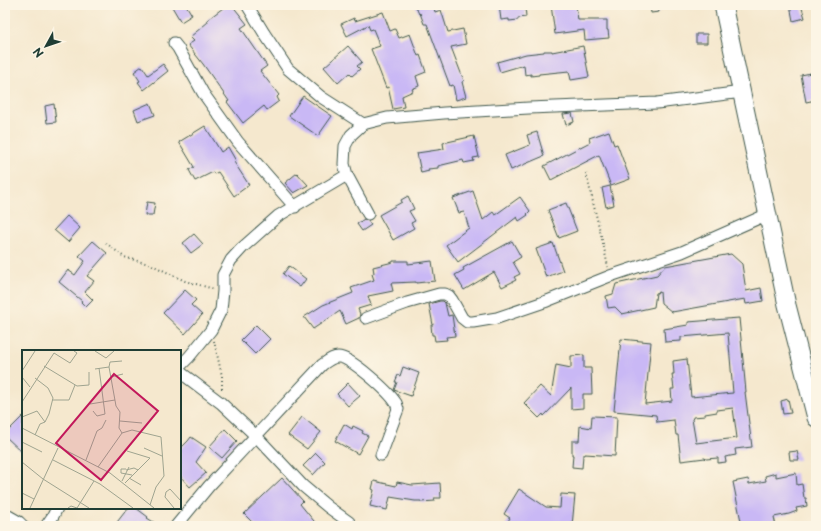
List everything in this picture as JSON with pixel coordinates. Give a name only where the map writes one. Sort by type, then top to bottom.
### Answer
[{"type":"main road","points":[[723,5],[787,305],[816,418]]},
{"type":"main road","points":[[732,5],[795,303],[816,383]]},
{"type":"street","points":[[247,5],[288,69],[321,97],[364,124]]},
{"type":"street","points":[[174,43],[203,93],[238,142],[295,207]]},
{"type":"street","points":[[368,214],[347,175],[344,164],[345,146],[350,135],[364,124],[386,118],[444,113],[656,103],[742,92]]},
{"type":"street","points":[[181,365],[211,330],[221,310],[223,275],[231,260],[242,248],[278,216],[347,175]]},
{"type":"street","points":[[366,318],[407,303],[439,294],[445,294],[449,296],[462,318],[467,322],[497,318],[610,276],[682,252],[768,214]]},
{"type":"street","points":[[176,526],[209,486],[329,360],[338,357],[348,361],[365,372],[396,403],[398,409],[382,455]]},
{"type":"street","points":[[181,373],[221,403],[256,436],[304,486],[328,507],[349,522]]},
{"type":"street","points":[[46,526],[56,509]]},
{"type":"street","points":[[5,514],[24,526]]},
{"type":"path","points":[[586,173],[610,276]]},
{"type":"path","points":[[106,243],[124,257],[152,265],[185,281],[223,290]]},
{"type":"path","points":[[211,330],[222,376],[223,387],[221,403]]},
{"type":"building","points":[[171,5],[186,5],[192,15],[181,22]]},
{"type":"building","points":[[227,5],[232,5],[247,24],[241,28],[267,66],[260,71],[279,95],[277,97],[279,101],[267,110],[264,106],[243,123],[227,102],[229,101],[203,64],[188,45],[194,41],[190,37],[208,22],[207,20]]},
{"type":"building","points":[[415,5],[440,5],[434,8],[435,12],[441,10],[448,32],[463,29],[466,44],[451,47],[464,81],[462,82],[466,97],[456,100],[453,85],[450,86],[427,24],[424,24]]},
{"type":"building","points":[[499,5],[525,5],[526,17],[518,18],[518,20],[501,20]]},
{"type":"building","points":[[551,5],[576,5],[578,20],[607,20],[609,38],[585,40],[584,30],[555,34]]},
{"type":"building","points":[[650,5],[658,5],[659,12],[651,13]]},
{"type":"building","points":[[790,5],[801,5],[805,18],[793,21]]},
{"type":"building","points":[[383,12],[390,31],[395,29],[399,38],[410,34],[426,72],[416,76],[419,86],[412,89],[413,91],[402,96],[404,107],[393,109],[388,87],[386,88],[371,49],[380,46],[373,29],[370,30],[368,25],[347,36],[341,24],[354,18],[355,21]]},
{"type":"building","points":[[696,34],[707,34],[707,43],[696,43]]},
{"type":"building","points":[[348,46],[362,62],[357,66],[360,69],[352,76],[349,73],[338,83],[324,67]]},
{"type":"building","points":[[583,46],[589,77],[571,80],[569,71],[531,76],[531,74],[525,75],[524,65],[500,72],[497,62],[526,54],[544,51],[552,52]]},
{"type":"building","points":[[163,64],[168,71],[144,90],[138,82],[140,81],[134,72],[142,66],[148,75]]},
{"type":"building","points":[[811,73],[816,100],[806,102],[801,75]]},
{"type":"building","points":[[303,96],[332,116],[318,136],[289,116]]},
{"type":"building","points":[[150,103],[155,115],[138,121],[134,110]]},
{"type":"building","points":[[54,104],[56,122],[47,123],[45,106]]},
{"type":"building","points":[[572,113],[574,122],[566,125],[563,114]]},
{"type":"building","points":[[205,126],[221,152],[228,147],[236,161],[234,162],[249,185],[234,196],[218,172],[214,174],[213,172],[195,181],[189,170],[194,167],[179,142]]},
{"type":"building","points":[[609,131],[614,145],[617,144],[630,179],[611,186],[599,155],[551,180],[544,166],[590,142],[589,138]]},
{"type":"building","points":[[537,132],[544,156],[511,170],[505,155],[530,145],[527,135]]},
{"type":"building","points":[[474,136],[479,157],[473,158],[474,161],[464,163],[463,160],[438,166],[438,168],[428,169],[429,171],[421,173],[417,153],[444,149],[443,143]]},
{"type":"building","points":[[297,173],[308,185],[294,193],[285,183]]},
{"type":"building","points":[[610,186],[614,205],[606,207],[602,188]]},
{"type":"building","points":[[473,191],[483,220],[493,212],[495,215],[520,197],[530,211],[527,214],[528,215],[519,221],[517,217],[458,262],[446,245],[469,228],[464,212],[459,213],[453,198]]},
{"type":"building","points":[[408,196],[414,209],[409,211],[415,221],[411,223],[414,228],[393,240],[379,215],[402,202],[401,200]]},
{"type":"building","points":[[147,202],[155,203],[153,215],[145,215]]},
{"type":"building","points":[[566,203],[577,231],[559,238],[548,210]]},
{"type":"building","points":[[67,216],[80,228],[68,242],[54,230]]},
{"type":"building","points":[[364,219],[371,225],[362,231],[357,224]]},
{"type":"building","points":[[194,234],[203,244],[191,253],[183,243]]},
{"type":"building","points":[[93,241],[107,253],[87,276],[94,281],[85,292],[93,300],[86,307],[81,302],[82,301],[59,282],[68,270],[75,275],[85,261],[79,256]]},
{"type":"building","points":[[512,241],[521,257],[513,262],[520,274],[514,277],[516,280],[502,287],[494,272],[464,290],[455,275],[464,270],[463,268]]},
{"type":"building","points":[[553,243],[563,271],[546,277],[536,249]]},
{"type":"building","points":[[731,254],[742,264],[746,291],[761,288],[763,301],[746,304],[745,299],[672,312],[661,303],[660,292],[656,293],[654,307],[622,314],[615,307],[608,308],[606,296],[613,294],[616,284],[657,275],[665,266]]},
{"type":"building","points":[[393,261],[408,261],[408,264],[432,261],[435,281],[391,283],[393,291],[368,296],[371,305],[358,309],[360,314],[359,318],[346,324],[340,311],[313,329],[304,317],[323,305],[353,293],[351,288],[374,280],[372,274],[374,273],[373,267]]},
{"type":"building","points":[[289,266],[306,279],[300,287],[283,274]]},
{"type":"building","points":[[185,290],[196,300],[191,305],[202,315],[185,334],[163,313]]},
{"type":"building","points":[[440,301],[445,303],[448,316],[452,315],[455,336],[446,337],[447,340],[435,341],[434,335],[432,335],[431,325],[433,325],[429,304]]},
{"type":"building","points":[[739,318],[745,392],[752,447],[735,449],[736,455],[725,457],[726,462],[718,463],[718,458],[681,461],[678,435],[676,435],[674,420],[657,422],[656,415],[614,411],[621,339],[651,342],[645,404],[672,401],[671,389],[674,389],[672,374],[674,374],[673,361],[687,359],[691,397],[733,393],[728,333],[681,337],[681,341],[665,342],[664,329],[688,325],[688,322]],"holes":[[[733,408],[737,438],[696,443],[692,419],[693,417],[705,416],[705,414],[717,412],[717,410]]]},
{"type":"building","points":[[256,325],[270,339],[255,354],[241,340]]},
{"type":"building","points":[[584,355],[584,368],[591,368],[592,394],[583,394],[583,408],[571,409],[571,388],[544,416],[543,414],[539,418],[524,403],[540,386],[551,396],[556,365],[571,368],[571,356]]},
{"type":"building","points":[[403,367],[419,373],[411,396],[394,390],[397,382],[395,382],[398,375],[400,376]]},
{"type":"building","points":[[348,383],[360,396],[348,406],[337,394]]},
{"type":"building","points":[[788,399],[791,413],[783,414],[781,401]]},
{"type":"building","points":[[592,416],[617,417],[615,456],[585,454],[583,455],[582,468],[572,467],[572,441],[579,441],[580,426],[591,428]]},
{"type":"building","points":[[22,417],[22,452],[5,436],[5,434]]},
{"type":"building","points":[[302,417],[321,432],[307,449],[288,435]]},
{"type":"building","points":[[344,424],[352,429],[353,426],[363,431],[362,433],[368,436],[358,454],[335,441]]},
{"type":"building","points":[[225,429],[237,441],[222,458],[209,447]]},
{"type":"building","points":[[191,437],[206,447],[196,462],[206,473],[190,487],[181,477],[181,448]]},
{"type":"building","points":[[797,451],[799,460],[790,460],[789,452]]},
{"type":"building","points":[[316,453],[325,462],[313,475],[303,466]]},
{"type":"building","points":[[776,473],[776,477],[796,473],[797,485],[802,484],[807,506],[796,508],[797,511],[789,514],[774,517],[776,526],[742,526],[733,482],[748,479],[749,484],[766,481],[765,476]]},
{"type":"building","points":[[282,478],[303,501],[300,504],[318,526],[256,526],[244,514]]},
{"type":"building","points":[[374,481],[396,486],[397,482],[412,485],[440,483],[441,498],[434,498],[435,501],[421,502],[390,497],[387,510],[370,506],[374,490],[372,489]]},
{"type":"building","points":[[519,489],[546,507],[560,508],[561,494],[575,495],[572,526],[505,526],[510,518],[504,514]]},
{"type":"building","points":[[127,509],[137,509],[148,517],[147,518],[160,526],[114,526]]}]
